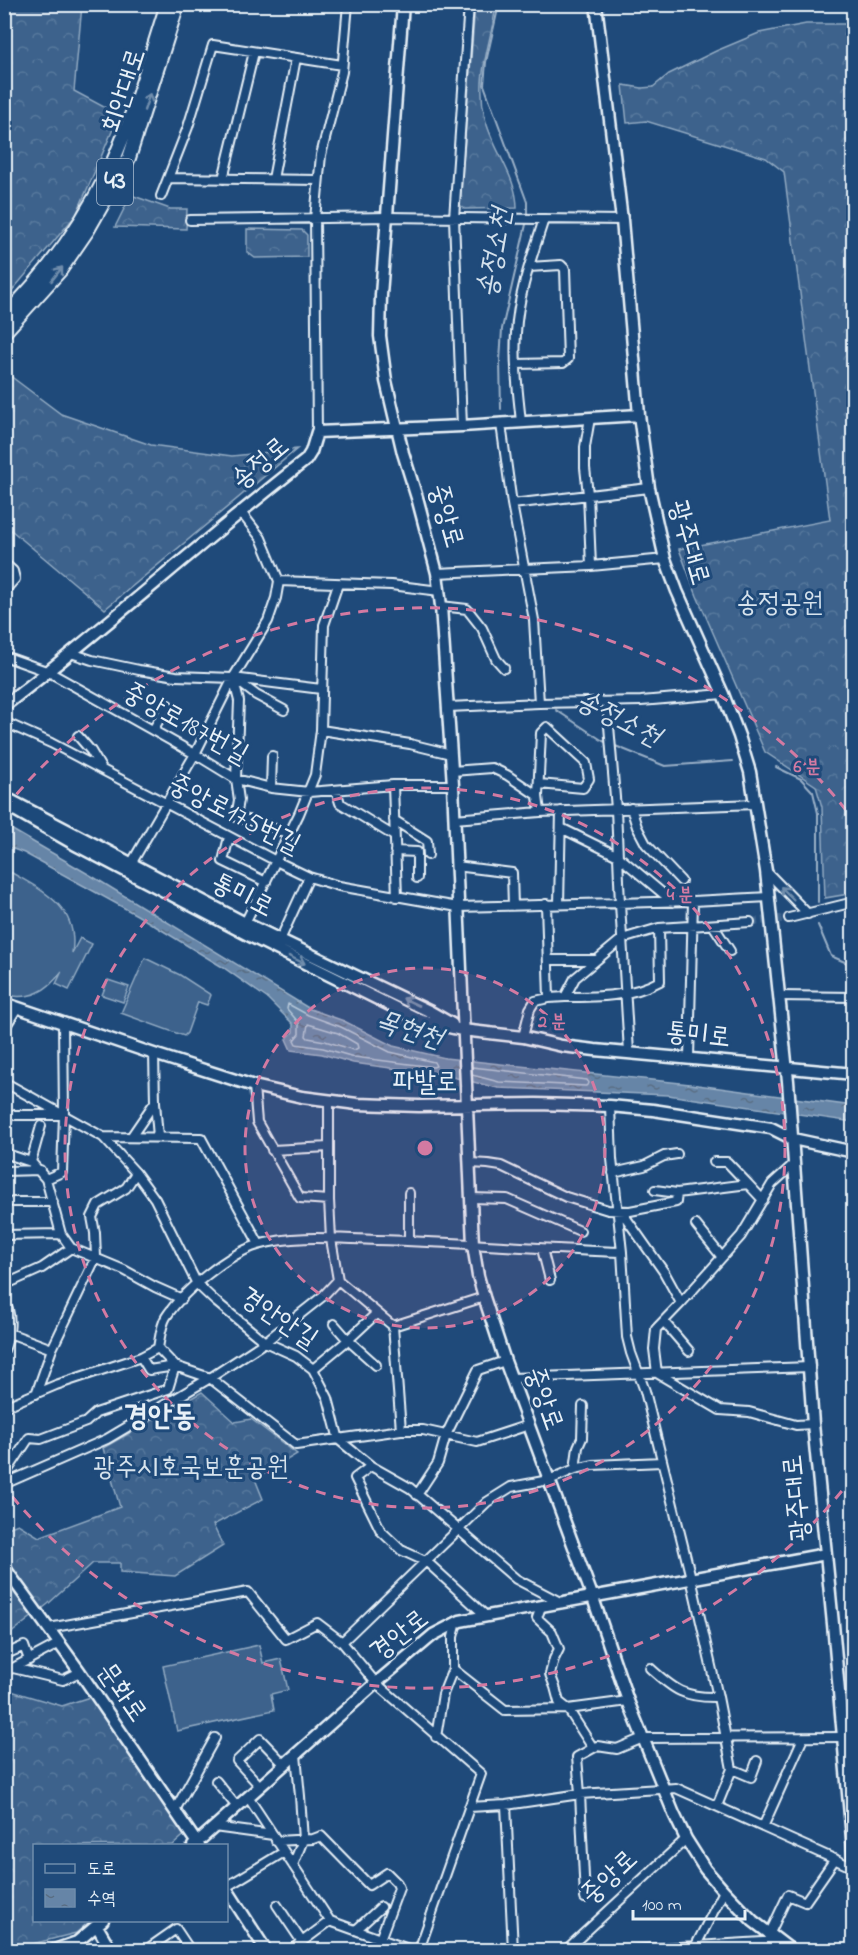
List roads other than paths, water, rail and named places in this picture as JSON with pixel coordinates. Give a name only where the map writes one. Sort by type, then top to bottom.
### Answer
[{"type":"main road","name":"회안대로","points":[[4,316],[32,289],[77,229],[110,167],[131,113],[167,4]]},
{"type":"main road","name":"회안대로","points":[[4,333],[60,271],[88,230],[129,158],[178,4]]},
{"type":"street","points":[[317,432],[315,219],[323,147],[338,92],[348,4]]},
{"type":"street","name":"중앙로","points":[[403,4],[381,295],[380,336],[383,363],[397,429],[440,591],[453,785],[473,1245],[478,1276],[505,1361],[593,1598],[628,1701],[663,1790],[686,1839],[705,1869],[724,1892],[773,1938],[790,1950]]},
{"type":"street","points":[[462,426],[454,218],[469,4]]},
{"type":"street","name":"광주대로","points":[[596,4],[622,220],[639,415],[649,488],[665,559],[690,623],[723,693],[750,772],[766,871],[787,1068],[813,1424],[848,1738],[854,1862]]},
{"type":"street","points":[[161,196],[188,127],[213,45],[342,65]]},
{"type":"street","points":[[223,178],[254,52]]},
{"type":"street","points":[[273,179],[296,58]]},
{"type":"street","points":[[169,178],[318,180]]},
{"type":"street","points":[[190,220],[388,217],[622,220]]},
{"type":"street","points":[[521,422],[516,364],[518,314],[544,219]]},
{"type":"street","points":[[516,364],[563,363],[568,359],[565,269],[561,265],[529,267]]},
{"type":"street","name":"송정로","points":[[7,702],[49,672],[240,511],[306,460],[317,432],[639,415]]},
{"type":"street","points":[[590,418],[585,447],[585,468],[591,566]]},
{"type":"street","points":[[501,424],[512,504],[534,620],[539,703]]},
{"type":"street","points":[[512,504],[649,488]]},
{"type":"street","points":[[131,864],[195,754],[233,678],[268,621],[276,598],[279,581],[261,538],[240,511]]},
{"type":"street","points":[[437,573],[591,566],[665,559]]},
{"type":"street","points":[[4,563],[13,571],[15,579],[4,591]]},
{"type":"street","points":[[279,581],[391,585],[440,591]]},
{"type":"street","points":[[245,923],[289,835],[315,775],[321,730],[324,625],[338,584]]},
{"type":"street","points":[[441,606],[467,609],[482,628],[496,658],[504,668]]},
{"type":"street","points":[[71,653],[92,660],[176,676],[233,678],[321,689]]},
{"type":"street","points":[[4,656],[23,662]]},
{"type":"street","points":[[4,661],[23,662]]},
{"type":"street","name":"중앙로187번길","points":[[23,662],[49,672],[236,779],[271,788],[309,792],[393,786],[453,785]]},
{"type":"street","points":[[233,678],[256,695],[284,710]]},
{"type":"street","points":[[233,678],[239,701],[236,779],[239,800],[236,817],[267,825],[289,835]]},
{"type":"street","points":[[448,707],[641,701],[723,693]]},
{"type":"street","points":[[607,702],[616,809],[628,1052]]},
{"type":"street","points":[[153,730],[168,705]]},
{"type":"street","name":"중앙로175번길","points":[[4,722],[102,769],[276,861],[309,877],[339,886],[458,907],[620,904],[769,897]]},
{"type":"street","points":[[539,784],[583,788],[589,780],[586,763],[547,727],[541,733],[538,796],[540,812]]},
{"type":"street","points":[[321,730],[410,744],[451,754]]},
{"type":"street","points":[[78,735],[102,769]]},
{"type":"street","points":[[271,788],[272,756]]},
{"type":"street","points":[[452,771],[492,768],[507,775],[538,796]]},
{"type":"street","points":[[393,786],[397,897]]},
{"type":"street","points":[[336,790],[340,803],[394,836]]},
{"type":"street","name":"통미로","points":[[4,796],[245,923],[431,1012],[462,1030]]},
{"type":"street","name":"통미로","points":[[4,804],[74,844],[266,944],[422,1021],[462,1030],[523,1037],[562,1046],[854,1074]]},
{"type":"street","points":[[454,819],[540,812],[756,804]]},
{"type":"street","points":[[631,808],[646,844],[681,881]]},
{"type":"street","points":[[559,904],[561,811]]},
{"type":"street","points":[[394,820],[427,841],[428,855]]},
{"type":"street","points":[[561,828],[618,856],[673,902]]},
{"type":"street","points":[[229,837],[224,861],[266,882]]},
{"type":"street","points":[[395,851],[417,852],[417,878]]},
{"type":"street","points":[[456,866],[512,873],[513,906]]},
{"type":"street","points":[[766,871],[808,914]]},
{"type":"street","points":[[280,940],[309,877]]},
{"type":"street","points":[[688,1058],[693,901]]},
{"type":"street","points":[[789,918],[854,902]]},
{"type":"street","points":[[546,904],[549,998]]},
{"type":"street","points":[[565,998],[575,978],[622,939],[659,928],[750,922]]},
{"type":"street","points":[[713,925],[730,951]]},
{"type":"street","points":[[523,1037],[530,1009],[535,1001],[625,993],[646,989],[660,981],[659,928]]},
{"type":"street","points":[[548,960],[595,960]]},
{"type":"street","points":[[779,996],[854,997]]},
{"type":"street","name":"파발로","points":[[4,1004],[254,1086],[302,1097],[329,1101],[419,1106],[467,1103],[536,1104],[653,1110],[771,1128],[854,1152]]},
{"type":"street","points":[[4,1029],[16,1008]]},
{"type":"street","points":[[46,1179],[62,1172],[63,1023]]},
{"type":"street","points":[[154,1054],[158,1137]]},
{"type":"street","name":"경안안길","points":[[4,1082],[103,1137],[136,1173],[155,1199],[197,1284],[265,1342],[296,1356],[313,1369],[328,1398],[339,1440]]},
{"type":"street","points":[[254,1086],[257,1122],[300,1198],[329,1200]]},
{"type":"street","points":[[329,1101],[329,1200],[331,1239],[338,1281],[393,1326],[401,1430]]},
{"type":"street","points":[[131,1137],[155,1102]]},
{"type":"street","points":[[610,1106],[613,1173],[622,1252],[627,1337],[645,1391],[691,1578],[732,1769],[717,1806]]},
{"type":"street","points":[[4,1133],[6,1115],[64,1114]]},
{"type":"street","points":[[31,1161],[41,1126]]},
{"type":"street","points":[[103,1137],[201,1138],[259,1245]]},
{"type":"street","points":[[272,1150],[329,1147]]},
{"type":"street","points":[[4,1154],[31,1161],[40,1170],[46,1179],[61,1234],[71,1248],[96,1257],[182,1299]]},
{"type":"street","points":[[613,1173],[644,1166],[664,1156],[676,1154]]},
{"type":"street","points":[[714,1162],[727,1162],[763,1200]]},
{"type":"street","points":[[470,1163],[501,1166],[566,1197],[618,1212],[626,1218],[681,1303]]},
{"type":"street","points":[[657,1373],[654,1349],[656,1329],[741,1236],[772,1184],[795,1163]]},
{"type":"street","points":[[4,1171],[40,1170]]},
{"type":"street","points":[[36,1394],[52,1349],[96,1257],[92,1217],[98,1206],[126,1188],[136,1173]]},
{"type":"street","points":[[655,1190],[677,1193],[748,1184]]},
{"type":"street","points":[[409,1192],[409,1241]]},
{"type":"street","points":[[618,1212],[672,1205],[676,1203],[677,1193]]},
{"type":"street","points":[[471,1197],[507,1199],[580,1231]]},
{"type":"street","points":[[13,1202],[53,1202]]},
{"type":"street","points":[[696,1225],[721,1257]]},
{"type":"street","points":[[4,1235],[61,1234]]},
{"type":"street","points":[[4,1407],[141,1357],[158,1348],[165,1318],[182,1299],[219,1265],[244,1250],[259,1245],[292,1237],[622,1252]]},
{"type":"street","points":[[4,1285],[42,1269],[71,1248]]},
{"type":"street","points":[[542,1249],[550,1281]]},
{"type":"street","points":[[4,1484],[107,1439],[210,1378],[265,1342],[323,1296],[338,1281]]},
{"type":"street","points":[[393,1326],[484,1298]]},
{"type":"street","points":[[4,1302],[9,1307],[9,1333],[4,1350]]},
{"type":"street","points":[[313,1369],[377,1313]]},
{"type":"street","points":[[664,1322],[689,1351]]},
{"type":"street","points":[[334,1324],[376,1365]]},
{"type":"street","points":[[9,1333],[52,1349]]},
{"type":"street","points":[[158,1348],[175,1366]]},
{"type":"street","points":[[141,1357],[149,1370],[175,1366],[210,1378],[296,1445],[401,1430],[423,1430],[477,1442],[529,1425]]},
{"type":"street","points":[[417,1495],[438,1463],[446,1435],[478,1370],[505,1361]]},
{"type":"street","points":[[4,1476],[29,1438],[41,1439],[86,1422],[96,1413],[168,1389],[175,1366]]},
{"type":"street","points":[[512,1378],[810,1367]]},
{"type":"street","points":[[657,1373],[720,1410],[749,1412],[796,1425],[813,1424]]},
{"type":"street","points":[[575,1469],[582,1438],[583,1406]]},
{"type":"street","points":[[339,1440],[371,1466],[410,1488],[516,1579],[562,1603]]},
{"type":"street","points":[[342,1642],[487,1502],[511,1487],[549,1480],[575,1469],[593,1465],[662,1462]]},
{"type":"street","points":[[371,1466],[355,1478],[381,1531],[401,1550],[427,1562],[486,1616]]},
{"type":"street","name":"경안로","points":[[197,1844],[213,1827],[376,1683],[433,1635],[457,1622],[486,1616],[539,1613],[562,1603],[826,1554]]},
{"type":"street","name":"문화로","points":[[4,1567],[80,1672],[197,1844]]},
{"type":"street","points":[[49,1628],[248,1592],[286,1639],[317,1623],[342,1642],[376,1683],[481,1774],[419,1950]]},
{"type":"street","points":[[539,1613],[552,1632],[559,1649],[550,1674],[559,1702],[568,1709],[593,1748],[597,1746],[617,1749],[643,1738],[848,1738]]},
{"type":"street","points":[[436,1737],[443,1694],[453,1669],[453,1638],[457,1622]]},
{"type":"street","points":[[4,1671],[58,1644]]},
{"type":"street","points":[[4,1654],[24,1646],[29,1660]]},
{"type":"street","points":[[13,1668],[63,1680],[80,1672]]},
{"type":"street","points":[[650,1668],[677,1691],[694,1697],[718,1697]]},
{"type":"street","points":[[453,1669],[505,1710],[568,1709],[628,1701]]},
{"type":"street","points":[[175,1810],[215,1738]]},
{"type":"street","points":[[763,1827],[803,1738]]},
{"type":"street","points":[[260,1786],[237,1761],[260,1739],[285,1765]]},
{"type":"street","name":"중앙로","points":[[585,1898],[577,1757],[593,1748]]},
{"type":"street","points":[[293,1865],[303,1840],[296,1755]]},
{"type":"street","points":[[732,1769],[751,1777],[757,1761]]},
{"type":"street","points":[[216,1781],[237,1807]]},
{"type":"street","points":[[469,1808],[580,1794],[676,1788],[854,1868]]},
{"type":"street","points":[[248,1797],[330,1921],[411,1950]]},
{"type":"street","points":[[506,1805],[513,1950]]},
{"type":"street","points":[[213,1827],[274,1838],[303,1840],[321,1836],[369,1885],[387,1873],[399,1888],[376,1950]]},
{"type":"street","name":"중앙로","points":[[566,1950],[686,1839]]},
{"type":"street","points":[[228,1887],[284,1852]]},
{"type":"street","points":[[629,1950],[714,1948],[773,1938],[788,1895],[805,1902],[835,1858]]},
{"type":"street","points":[[228,1891],[266,1950]]},
{"type":"street","points":[[695,1948],[724,1892]]},
{"type":"street","points":[[278,1905],[302,1942]]},
{"type":"street","points":[[356,1930],[381,1907]]},
{"type":"street","points":[[291,1950],[330,1921]]},
{"type":"street","points":[[54,1950],[77,1942],[100,1923],[111,1950]]},
{"type":"street","points":[[146,1950],[176,1929],[190,1950]]},
{"type":"water","points":[[4,825],[310,1009],[344,1021],[393,1046],[445,1058],[690,1084],[853,1106],[853,1122],[668,1095],[498,1088],[444,1075],[353,1063],[322,1054],[291,1050],[286,1039],[293,1032],[293,1024],[268,999],[224,968],[137,915],[24,853],[5,846]]},
{"type":"waterway","name":"송정소천","points":[[499,4],[486,62],[484,85],[527,202],[527,220],[502,329],[501,409]]},
{"type":"waterway","name":"송정소천","points":[[556,710],[603,741],[665,766],[733,761]]},
{"type":"waterway","name":"송정소천","points":[[776,767],[801,779],[813,792],[818,813],[818,902]]},
{"type":"waterway","name":"송정소천","points":[[818,925],[831,956],[854,966]]},
{"type":"tunnel","points":[[750,922],[789,918]]},
{"type":"district","name":"경안동","points":[[160,1418]]},
{"type":"park label","name":"송정공원","points":[[780,604]]},
{"type":"park label","name":"광주시호국보훈공원","points":[[191,1468]]},
{"type":"water label","name":"목현천","points":[[409,1031]]}]
